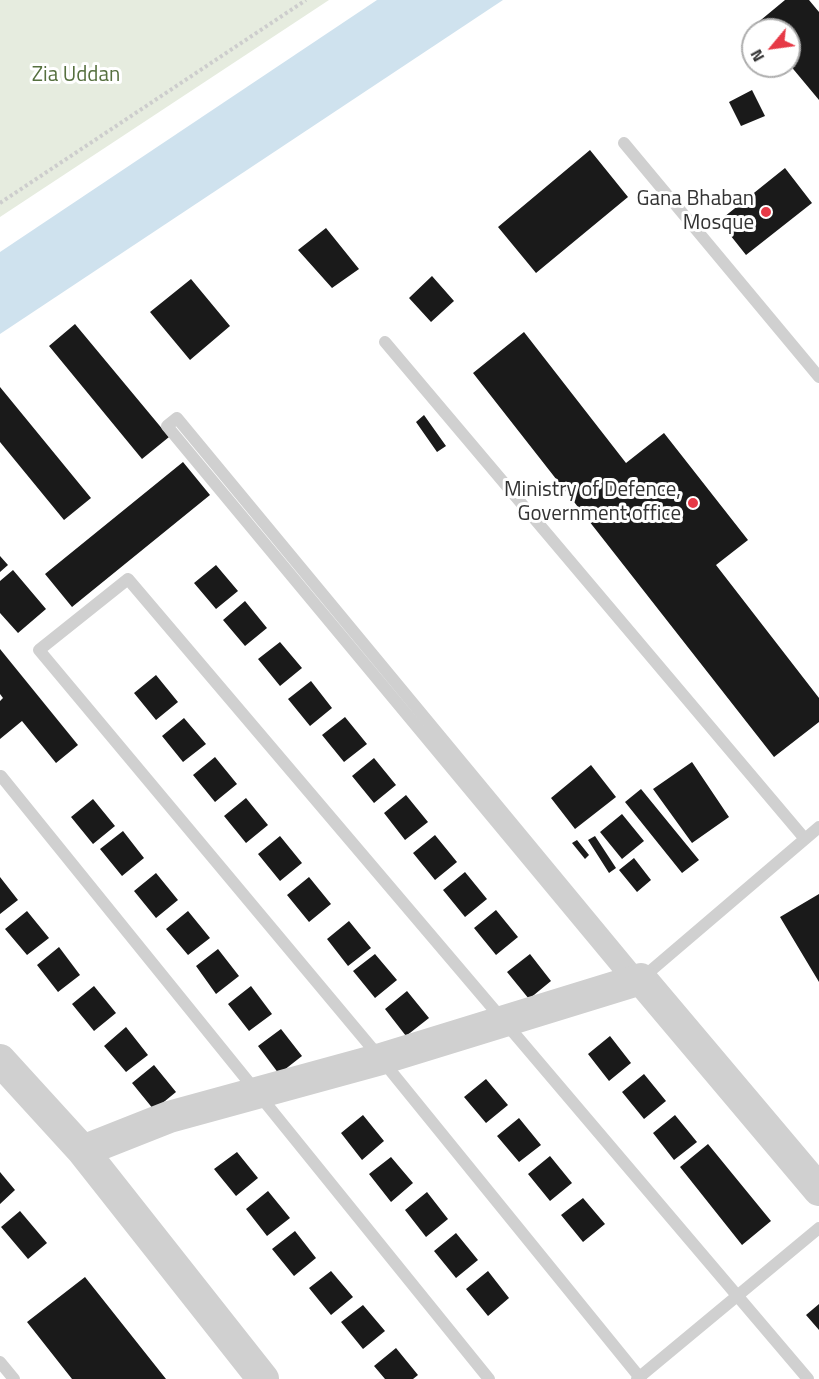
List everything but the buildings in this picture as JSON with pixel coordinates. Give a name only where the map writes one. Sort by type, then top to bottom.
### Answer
[{"type":"street","points":[[83,1151],[169,1118],[381,1059],[635,981]]},
{"type":"street","points":[[635,981],[819,1190]]},
{"type":"street","points":[[635,981],[819,1206]]},
{"type":"street","points":[[0,1060],[83,1151],[263,1379]]},
{"type":"lane","points":[[624,143],[819,377]]},
{"type":"lane","points":[[385,342],[805,839]]},
{"type":"lane","points":[[177,418],[635,981],[167,426],[177,418]]},
{"type":"lane","points":[[808,1379],[737,1296],[506,1022],[128,579],[39,650],[381,1059],[639,1378],[737,1296],[819,1228]]},
{"type":"lane","points":[[1,776],[489,1379]]},
{"type":"lane","points":[[635,981],[819,827]]},
{"type":"path","points":[[0,203],[306,0]]},
{"type":"green space","name":"Zia Uddan","points":[[0,0],[329,0],[0,217]]},
{"type":"water","points":[[377,0],[503,0],[0,334],[0,252]]},
{"type":"place","name":"Gana Bhaban Mosque","points":[[766,212]]},
{"type":"place","name":"Ministry of Defence, Government office","points":[[693,503]]}]
